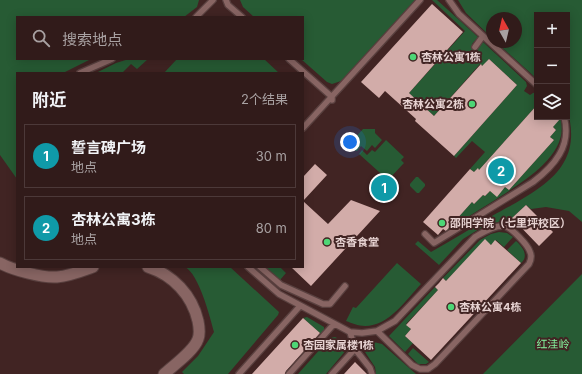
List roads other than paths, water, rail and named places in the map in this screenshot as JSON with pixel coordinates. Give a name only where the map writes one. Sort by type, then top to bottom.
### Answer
[{"type":"street","points":[[0,263],[32,274],[56,277],[76,273],[90,268]]},
{"type":"street","points":[[150,268],[168,277],[190,298],[196,312],[199,327],[199,337],[195,346],[164,374]]},
{"type":"lane","points":[[197,16],[213,0]]},
{"type":"lane","points":[[226,0],[228,5],[241,16]]},
{"type":"lane","points":[[304,127],[332,99],[420,0]]},
{"type":"lane","points":[[449,0],[459,14],[536,84]]},
{"type":"lane","points":[[475,47],[483,36]]},
{"type":"lane","points":[[83,72],[110,60]]},
{"type":"lane","points":[[291,60],[304,72]]},
{"type":"lane","points":[[304,72],[332,99]]},
{"type":"lane","points":[[425,234],[434,243],[544,174],[554,164],[561,152],[566,131],[564,120]]},
{"type":"lane","points":[[249,268],[279,294],[350,332],[362,333],[377,331],[395,321],[475,237],[485,231],[504,226],[509,228],[528,246],[531,252],[530,264],[435,364],[428,369],[420,369],[412,365],[377,331]]},
{"type":"lane","points":[[261,268],[281,286],[323,304],[330,304],[345,286]]},
{"type":"lane","points":[[239,374],[300,306]]},
{"type":"lane","points":[[290,374],[334,324]]},
{"type":"lane","points":[[350,332],[356,349],[370,368],[372,374]]},
{"type":"lane","points":[[332,374],[356,349]]},
{"type":"place","name":"杏林公寓1栋","points":[[413,57]]},
{"type":"place","name":"杏林公寓2栋","points":[[472,104]]},
{"type":"place","name":"杏林公寓3栋","points":[[501,171]]},
{"type":"place","name":"誓言碑广场","points":[[384,188]]},
{"type":"place","name":"邵阳学院（七里坪校区）","points":[[442,223]]},
{"type":"place","name":"杏香食堂","points":[[327,242]]},
{"type":"place","name":"杏林公寓4栋","points":[[451,307]]},
{"type":"place","name":"杏园家属楼1栋","points":[[295,345]]},
{"type":"park label","name":"红洼岭","points":[[553,344]]}]
